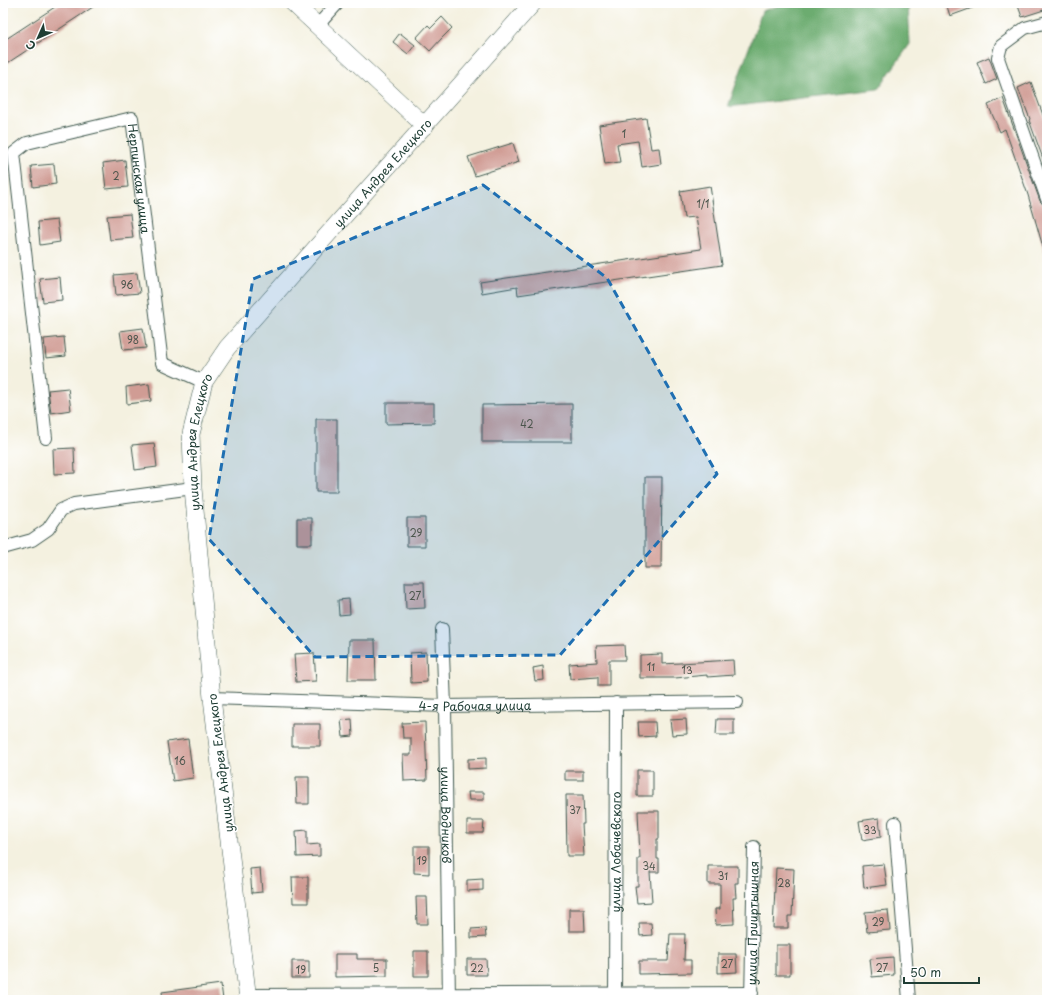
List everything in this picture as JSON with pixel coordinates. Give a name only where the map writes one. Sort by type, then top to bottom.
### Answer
[{"type":"main road","points":[[294,3],[425,126]]},
{"type":"main road","name":"улица Андрея Елецкого","points":[[248,998],[212,698],[193,488],[191,434],[204,382],[227,348],[533,3]]},
{"type":"street","points":[[318,25],[338,3]]},
{"type":"street","points":[[1047,22],[1025,28],[1001,46],[998,58],[1047,199]]},
{"type":"street","name":"Нерпинская улица","points":[[46,438],[14,153],[27,143],[132,118],[162,363],[204,382]]},
{"type":"street","points":[[3,548],[32,540],[48,529],[61,510],[74,504],[193,488]]},
{"type":"street","name":"улица Водников","points":[[442,629],[445,706],[448,997]]},
{"type":"street","name":"4-я Рабочая улица","points":[[212,698],[445,706],[737,702]]},
{"type":"street","name":"улица Лобачевского","points":[[615,997],[616,703]]},
{"type":"street","points":[[895,823],[909,1000]]},
{"type":"street","name":"улица Прииртышная","points":[[751,996],[754,847]]},
{"type":"street","points":[[248,998],[751,996]]},
{"type":"highlighted area","points":[[483,185],[607,278],[717,474],[560,655],[315,657],[209,539],[253,279]]},
{"type":"green space","points":[[788,3],[908,3],[910,44],[878,89],[728,107],[762,11]]},
{"type":"building","points":[[61,3],[99,3],[3,66],[3,41]]},
{"type":"building","points":[[946,3],[983,3],[983,4],[950,16]]},
{"type":"building","points":[[1017,3],[1047,3],[1047,9],[1022,17]]},
{"type":"building","points":[[442,17],[452,28],[430,51],[416,38],[428,25],[431,28]]},
{"type":"building","points":[[400,33],[415,45],[408,54],[393,42]]},
{"type":"building","points":[[989,57],[997,79],[986,84],[977,62]]},
{"type":"building","points":[[1031,82],[1047,126],[1047,167],[1018,88]]},
{"type":"building","points":[[1003,98],[1040,201],[1045,206],[1047,212],[1047,253],[1045,254],[1028,195],[1005,129],[1000,132],[988,105]]},
{"type":"building","points":[[646,118],[651,149],[659,148],[661,164],[642,167],[638,141],[617,144],[620,162],[605,164],[599,125]]},
{"type":"building","points":[[513,143],[519,162],[475,176],[468,157]]},
{"type":"building","points":[[125,160],[128,187],[106,189],[103,163]]},
{"type":"building","points":[[54,164],[56,184],[33,187],[31,166]]},
{"type":"building","points":[[710,186],[722,265],[518,295],[517,287],[482,293],[480,282],[701,249],[696,217],[684,218],[680,191]]},
{"type":"building","points":[[130,214],[133,238],[110,240],[107,216]]},
{"type":"building","points":[[57,220],[60,242],[40,245],[38,222]]},
{"type":"building","points":[[137,273],[140,293],[116,295],[114,275]]},
{"type":"building","points":[[60,277],[62,300],[43,302],[40,279]]},
{"type":"building","points":[[143,328],[146,348],[123,350],[120,331]]},
{"type":"building","points":[[64,337],[66,356],[46,358],[44,339]]},
{"type":"building","points":[[149,384],[151,401],[127,404],[126,387]]},
{"type":"building","points":[[68,388],[71,410],[51,413],[48,390]]},
{"type":"building","points":[[386,403],[434,403],[434,423],[386,424]]},
{"type":"building","points":[[572,404],[572,442],[482,442],[482,405]]},
{"type":"building","points":[[316,419],[337,419],[337,492],[316,492]]},
{"type":"building","points":[[154,443],[157,467],[135,470],[132,445]]},
{"type":"building","points":[[74,448],[75,473],[54,474],[53,449]]},
{"type":"building","points":[[645,477],[662,477],[661,568],[645,568]]},
{"type":"building","points":[[297,518],[312,518],[312,544],[297,544]]},
{"type":"building","points":[[407,518],[425,518],[425,546],[407,546]]},
{"type":"building","points":[[405,582],[424,582],[425,608],[406,609]]},
{"type":"building","points":[[349,599],[350,614],[339,615],[338,600]]},
{"type":"building","points":[[349,640],[375,640],[376,680],[348,680]]},
{"type":"building","points":[[624,645],[625,660],[609,660],[609,686],[598,686],[598,677],[570,679],[569,664],[597,662],[596,646]]},
{"type":"building","points":[[426,652],[427,682],[411,683],[410,653]]},
{"type":"building","points":[[314,653],[316,681],[296,682],[294,654]]},
{"type":"building","points":[[662,654],[662,664],[733,660],[734,675],[640,678],[640,655]]},
{"type":"building","points":[[543,666],[544,680],[535,681],[533,668]]},
{"type":"building","points":[[352,719],[353,736],[343,737],[341,720]]},
{"type":"building","points":[[686,719],[687,734],[672,735],[670,720]]},
{"type":"building","points":[[717,719],[734,719],[734,735],[716,735]]},
{"type":"building","points":[[425,722],[427,780],[404,781],[403,755],[411,755],[411,738],[403,738],[402,723]]},
{"type":"building","points":[[638,722],[655,722],[656,736],[639,737]]},
{"type":"building","points":[[292,724],[320,724],[320,746],[292,746]]},
{"type":"building","points":[[188,739],[193,778],[173,781],[167,742]]},
{"type":"building","points":[[486,758],[486,768],[468,769],[468,759]]},
{"type":"building","points":[[637,770],[653,770],[653,796],[637,796]]},
{"type":"building","points":[[565,771],[583,771],[583,780],[565,780]]},
{"type":"building","points":[[296,777],[309,777],[309,804],[297,804]]},
{"type":"building","points":[[468,792],[484,792],[484,800],[469,800]]},
{"type":"building","points":[[566,795],[583,795],[584,824],[582,824],[584,856],[567,856]]},
{"type":"building","points":[[638,811],[659,811],[657,859],[659,859],[659,872],[650,872],[652,902],[637,903],[635,886],[638,886],[638,859],[640,859]]},
{"type":"building","points":[[879,818],[881,837],[862,840],[859,821]]},
{"type":"building","points":[[467,821],[484,821],[483,833],[467,833]]},
{"type":"building","points":[[307,830],[307,845],[320,844],[320,856],[297,857],[296,831]]},
{"type":"building","points":[[414,846],[429,846],[429,874],[414,873]]},
{"type":"building","points":[[884,864],[887,885],[864,888],[862,866]]},
{"type":"building","points":[[708,866],[738,866],[738,883],[735,883],[736,898],[733,898],[734,924],[716,925],[715,909],[720,909],[720,884],[708,884]]},
{"type":"building","points":[[260,868],[262,892],[252,893],[250,869]]},
{"type":"building","points":[[776,868],[794,869],[792,916],[788,916],[788,928],[773,928]]},
{"type":"building","points":[[292,877],[308,877],[308,903],[293,903]]},
{"type":"building","points":[[483,879],[483,890],[467,891],[467,880]]},
{"type":"building","points":[[416,897],[427,897],[428,924],[417,924]]},
{"type":"building","points":[[569,909],[584,909],[585,931],[569,931]]},
{"type":"building","points":[[888,910],[890,930],[867,932],[865,912]]},
{"type":"building","points":[[639,923],[651,923],[652,935],[640,936]]},
{"type":"building","points":[[485,928],[486,937],[471,938],[471,929]]},
{"type":"building","points":[[670,934],[685,934],[684,960],[691,960],[691,973],[639,974],[639,961],[668,961]]},
{"type":"building","points":[[776,945],[790,945],[790,975],[776,975]]},
{"type":"building","points":[[414,951],[428,951],[428,976],[414,976]]},
{"type":"building","points":[[335,954],[357,954],[357,959],[387,959],[387,976],[335,977]]},
{"type":"building","points":[[718,954],[736,954],[737,972],[718,973]]},
{"type":"building","points":[[893,957],[894,975],[872,977],[870,959]]},
{"type":"building","points":[[467,959],[486,959],[487,975],[467,975]]},
{"type":"building","points":[[292,961],[309,961],[309,978],[292,978]]},
{"type":"building","points":[[221,984],[223,1000],[163,1000],[162,992]]}]
